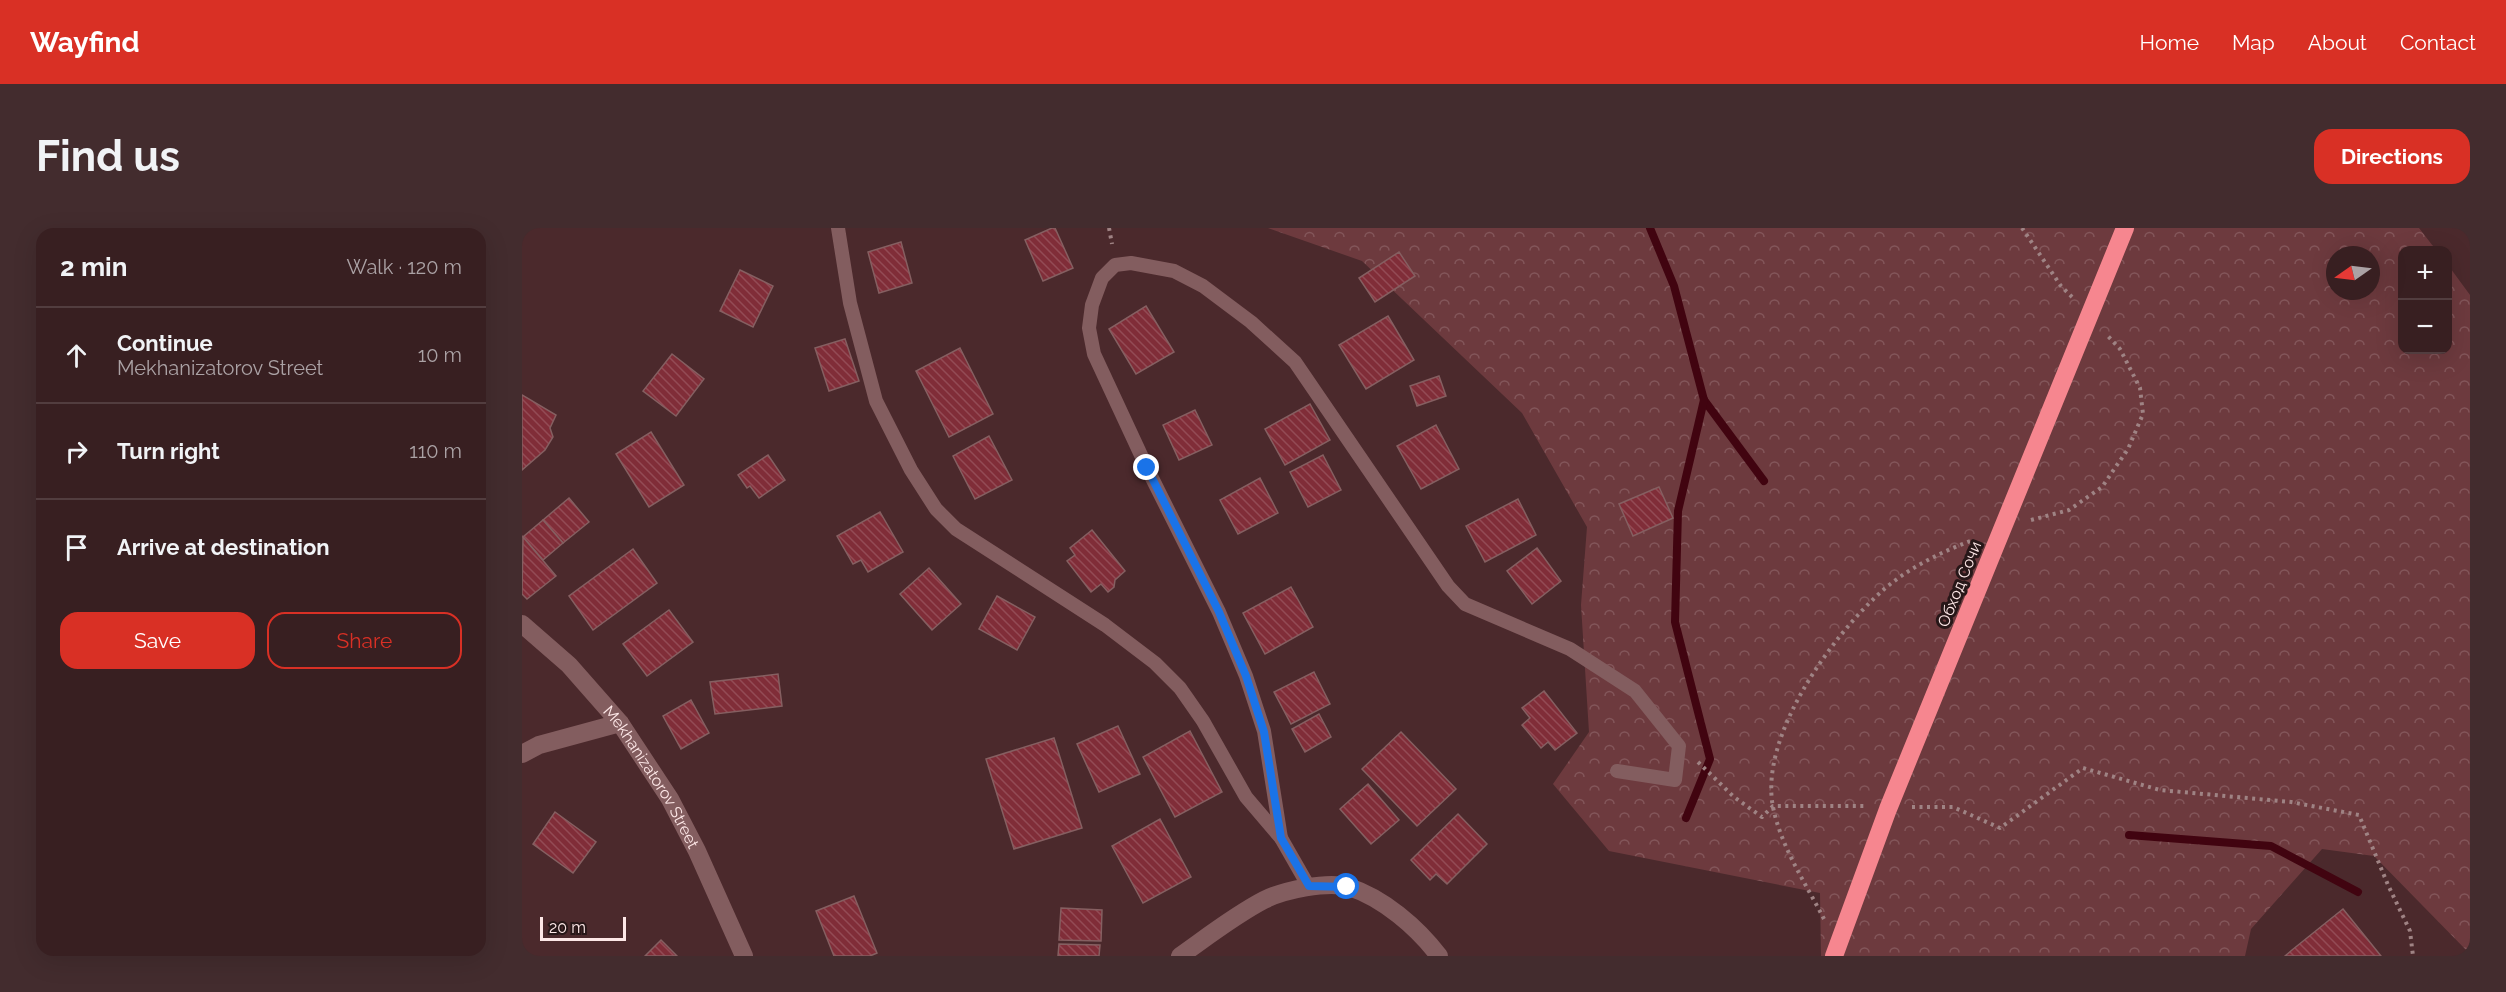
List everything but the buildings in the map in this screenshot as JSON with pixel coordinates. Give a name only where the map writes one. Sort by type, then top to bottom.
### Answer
[{"type":"highway","name":"Обход Сочи","points":[[1834,956],[1893,798],[2125,228]]},
{"type":"street","name":"Mekhanizatorov Street","points":[[522,624],[569,665],[620,723],[670,799],[744,956]]},
{"type":"street","points":[[522,754],[539,745],[620,723]]},
{"type":"street","points":[[1180,956],[1264,900],[1309,886],[1347,887],[1387,905],[1431,945],[1438,956]]},
{"type":"lane","points":[[838,228],[850,303],[876,401],[911,470],[936,509],[956,529],[1106,625],[1155,663],[1180,688],[1203,721],[1246,797],[1281,838],[1309,886]]},
{"type":"lane","points":[[1281,838],[1264,732],[1246,676],[1219,612],[1147,468],[1094,354],[1089,328],[1092,305],[1102,278],[1115,265],[1131,263],[1174,271],[1203,286],[1251,322],[1295,362],[1448,586],[1465,604],[1570,649],[1635,691],[1679,746],[1675,780],[1617,771]]},
{"type":"path","points":[[2022,228],[2061,286],[2076,302]]},
{"type":"path","points":[[2027,521],[2069,510],[2102,487],[2128,449],[2143,414],[2140,388],[2120,349],[2105,333]]},
{"type":"path","points":[[1827,925],[1786,845],[1773,806],[1773,767],[1794,705],[1824,655],[1883,591],[1938,553],[1983,537]]},
{"type":"path","points":[[1704,767],[1734,797],[1762,818],[1773,806],[1869,806]]},
{"type":"path","points":[[1905,807],[1953,807],[2000,828],[2083,768],[2160,790],[2291,802],[2359,814],[2410,932],[2413,956]]},
{"type":"green space","points":[[1268,228],[2419,228],[2433,246],[2398,246],[2398,354],[2452,354],[2452,270],[2470,295],[2470,954],[2374,856],[2322,849],[2251,929],[2245,956],[1821,956],[1820,893],[1609,851],[1553,784],[1589,732],[1581,605],[1587,527],[1522,413],[1362,261]]},
{"type":"waterway","points":[[1650,228],[1674,286],[1704,400],[1764,481]]},
{"type":"waterway","points":[[1686,818],[1710,759],[1675,622],[1678,511],[1704,400]]},
{"type":"waterway","points":[[2129,835],[2271,846],[2358,892]]},
{"type":"route","points":[[1147,468],[1219,612],[1246,676],[1264,732],[1281,838],[1309,886],[1347,887]]}]
